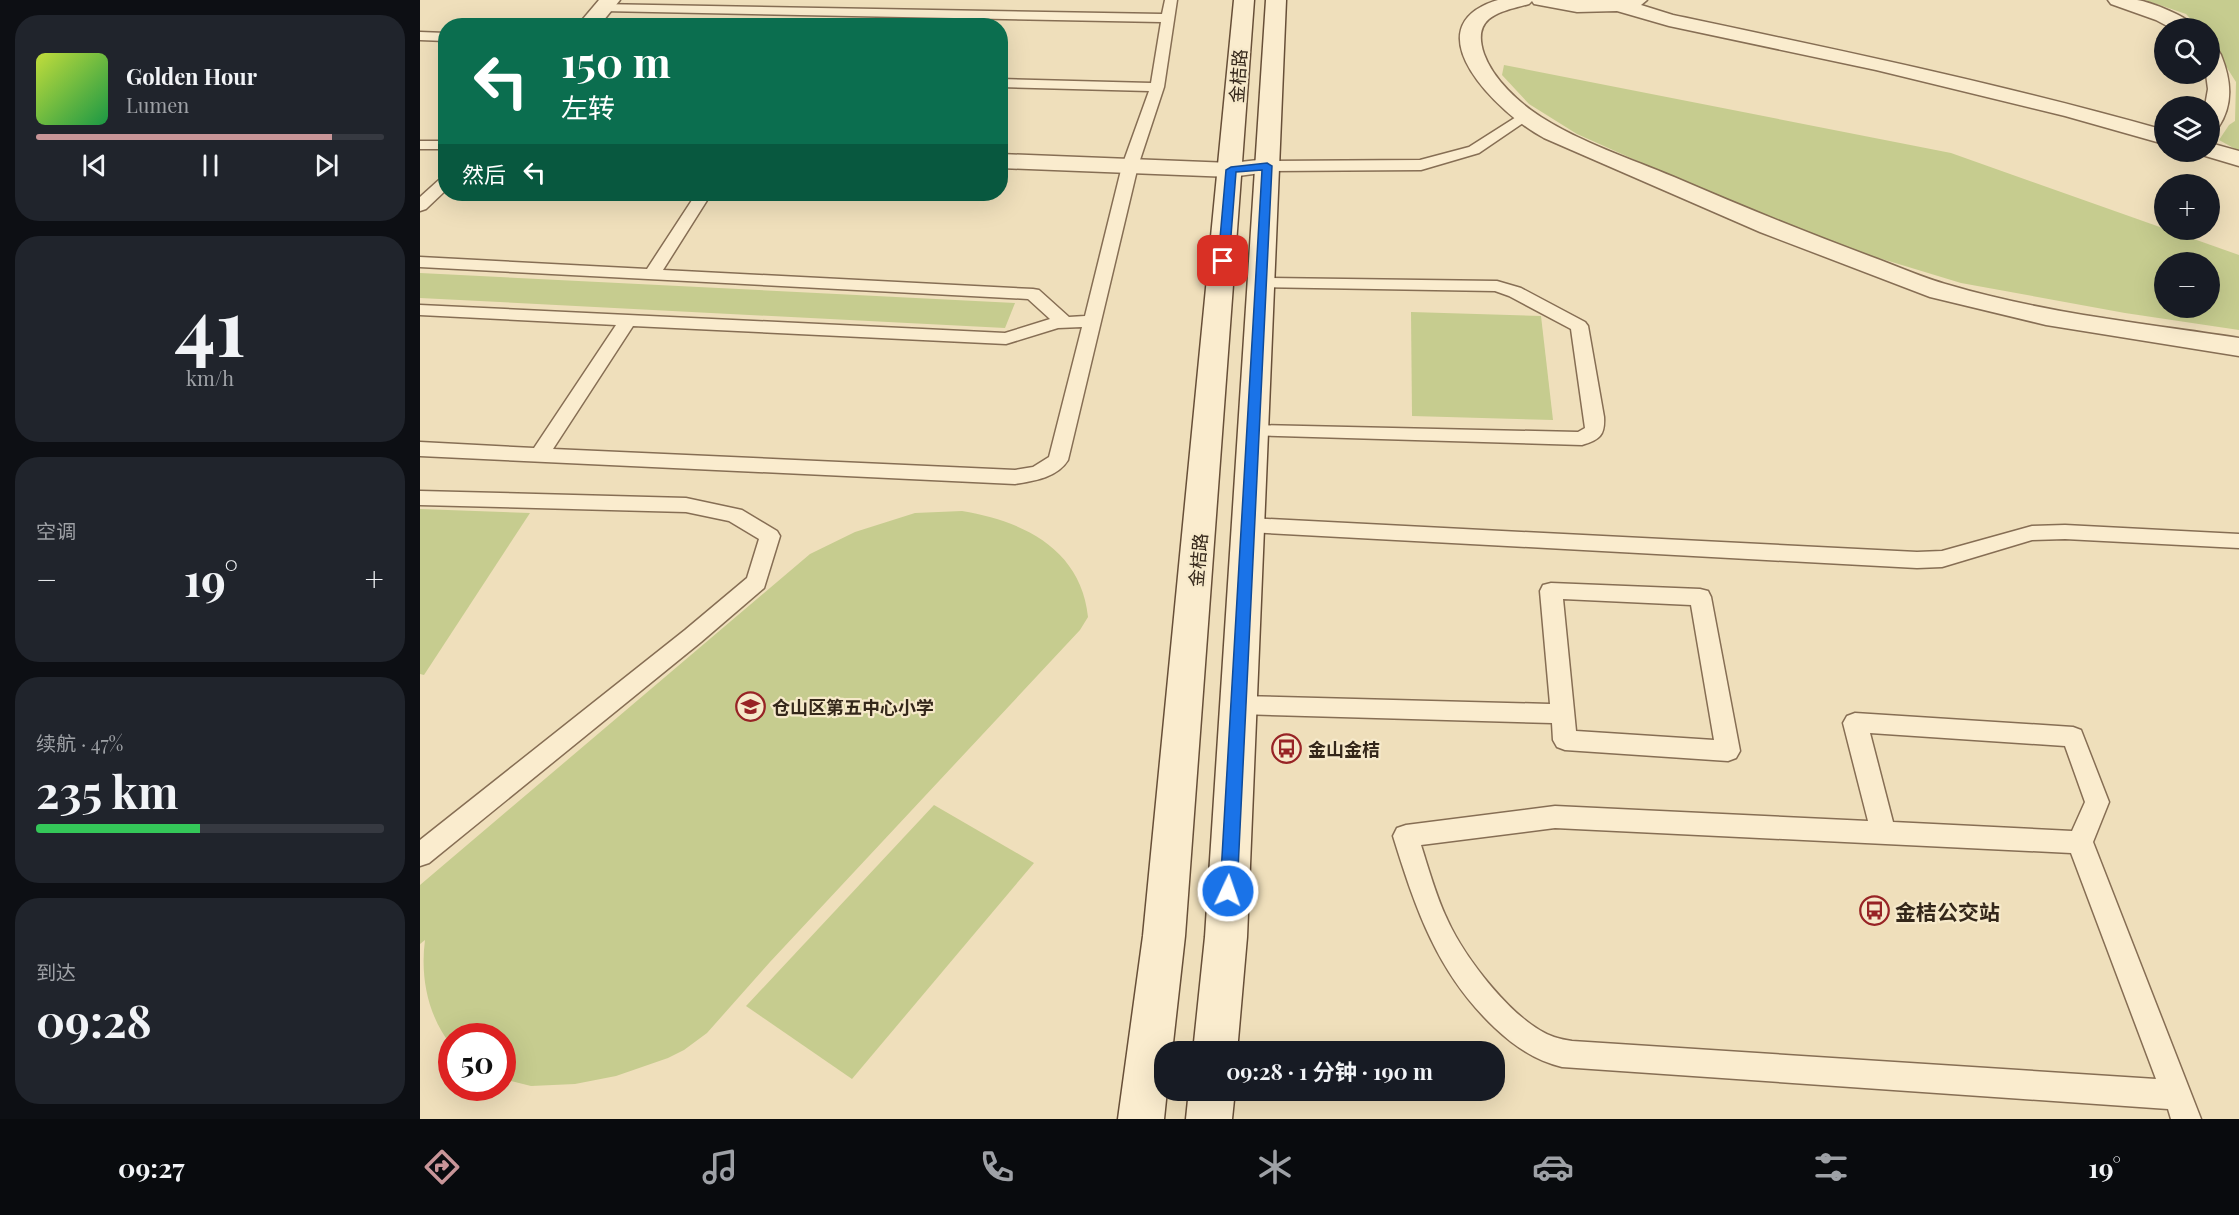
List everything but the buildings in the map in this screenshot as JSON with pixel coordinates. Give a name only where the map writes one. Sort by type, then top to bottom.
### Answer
[{"type":"main road","name":"金桔路","points":[[1141,1119],[1164,936],[1244,0]]},
{"type":"main road","points":[[1216,1041],[1226,937],[1276,0]]},
{"type":"main road","points":[[1521,0],[1485,12],[1473,24],[1469,32],[1478,64],[1488,82],[1524,116],[1580,146],[1830,251],[1939,291],[2046,317],[2239,347]]},
{"type":"main road","points":[[1541,0],[1565,6],[1590,8],[1628,2],[1669,20],[1977,88],[2154,134]]},
{"type":"main road","points":[[2118,0],[2167,18]]},
{"type":"main road","points":[[594,18],[607,4]]},
{"type":"main road","points":[[2220,153],[2239,159]]},
{"type":"main road","points":[[1008,161],[1231,170],[1267,166]]},
{"type":"main road","points":[[1209,1119],[1211,1101]]},
{"type":"lane","points":[[893,18],[906,0]]},
{"type":"lane","points":[[607,4],[856,18]]},
{"type":"lane","points":[[420,449],[1015,477],[1038,473],[1058,460],[1130,166],[1158,87],[1169,9],[942,18]]},
{"type":"lane","points":[[420,36],[438,37]]},
{"type":"lane","points":[[1008,83],[1158,87]]},
{"type":"lane","points":[[1267,166],[1421,165],[1474,150],[1524,116]]},
{"type":"lane","points":[[420,145],[438,145]]},
{"type":"lane","points":[[420,206],[438,189]]},
{"type":"lane","points":[[652,274],[699,201]]},
{"type":"lane","points":[[420,262],[1033,294],[1064,322]]},
{"type":"lane","points":[[1253,431],[1582,439],[1595,431],[1595,417],[1579,326],[1515,292],[1497,286],[1261,283]]},
{"type":"lane","points":[[420,310],[1006,339],[1064,322],[1092,321]]},
{"type":"lane","points":[[539,455],[627,321]]},
{"type":"lane","points":[[420,498],[686,505],[735,515],[770,536],[756,582],[684,644],[420,855]]},
{"type":"lane","points":[[1248,525],[1917,560],[1942,559],[2032,533],[2065,532],[2239,541]]},
{"type":"lane","points":[[1551,591],[1700,597],[1728,751],[1565,740],[1562,714],[1551,591]]},
{"type":"lane","points":[[1239,705],[1562,714]]},
{"type":"lane","points":[[1884,834],[1855,723],[2073,737],[2097,802],[2080,842],[2182,1107],[1584,1056],[1546,1048],[1517,1030],[1502,1016],[1463,970],[1435,924],[1406,836],[1555,817],[1884,834],[2080,842]]},
{"type":"green space","points":[[2145,0],[2239,0],[2239,151],[2220,141],[2229,125],[2235,121],[2236,82],[2220,57],[2220,18],[2190,18],[2186,14]]},
{"type":"green space","points":[[1504,65],[1951,153],[2154,225],[2154,240],[2197,240],[2239,255],[2239,330],[2159,318],[2220,318],[2220,252],[2154,252],[2154,317],[1961,283],[1803,235],[1577,134],[1529,104],[1502,75]]},
{"type":"green space","points":[[420,273],[1015,303],[1005,328],[420,298]]},
{"type":"green space","points":[[1411,312],[1541,316],[1553,420],[1412,416]]},
{"type":"green space","points":[[420,509],[530,513],[424,675],[420,674]]},
{"type":"green space","points":[[962,511],[1006,522],[1027,531],[1045,542],[1061,556],[1074,573],[1083,593],[1088,617],[1080,630],[770,962],[707,1033],[684,1050],[668,1058],[616,1076],[575,1084],[531,1086],[516,1082],[516,1023],[438,1024],[431,1009],[425,982],[425,940],[420,944],[420,885],[810,554],[855,532],[915,513]]},
{"type":"green space","points":[[934,805],[1034,863],[852,1079],[746,1006]]},
{"type":"place","name":"仓山区第五中心小学","points":[[751,707]]},
{"type":"place","name":"金山金桔","points":[[1287,749]]},
{"type":"place","name":"金桔公交站","points":[[1874,911]]},
{"type":"route","points":[[1223,261],[1231,170],[1267,166],[1228,891]]}]
